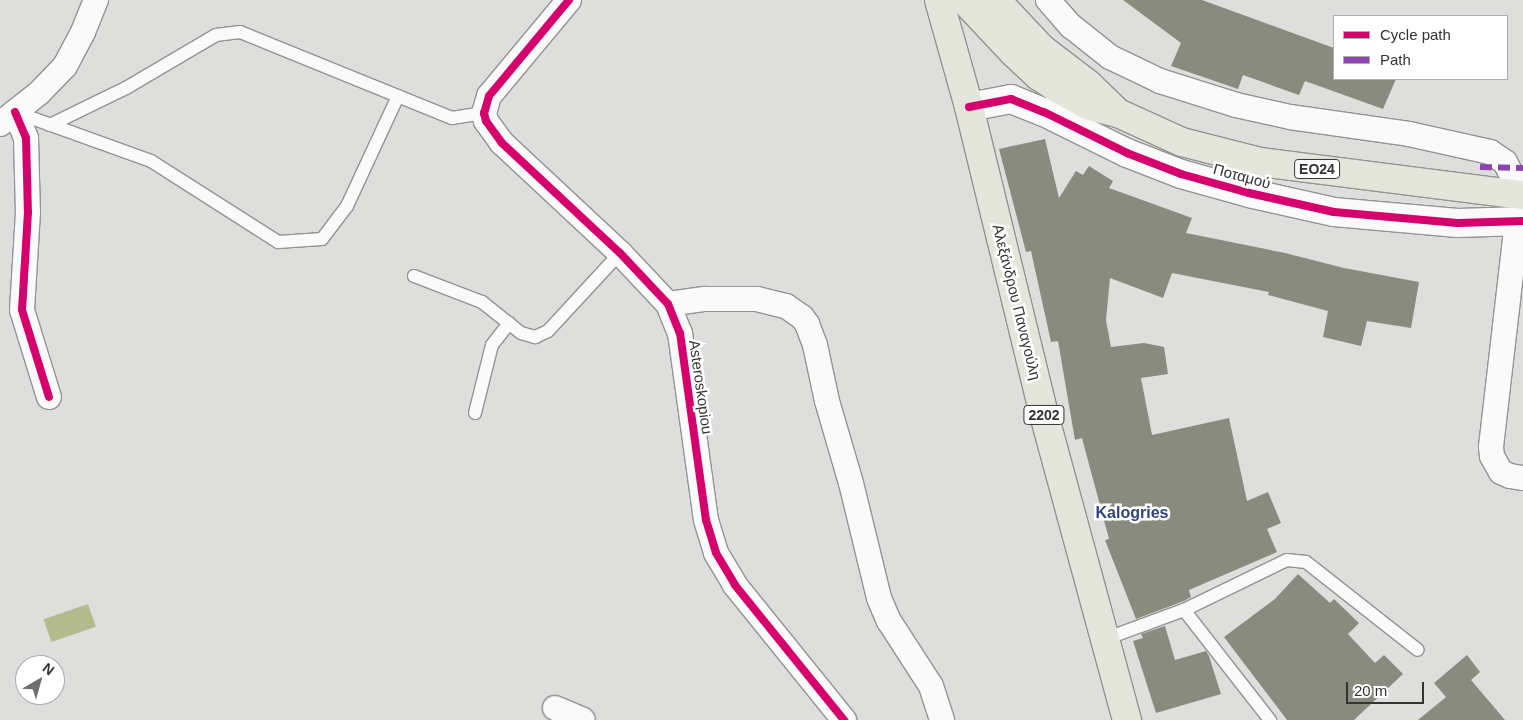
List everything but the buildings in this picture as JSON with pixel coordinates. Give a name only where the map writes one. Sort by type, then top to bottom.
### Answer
[{"type":"main road","name":"Αλεξάνδρου Παναγούλη","points":[[939,0],[969,107],[1043,410],[1127,720]]},
{"type":"main road","name":"ΕΟ24","points":[[964,0],[1008,47],[1039,76],[1089,106],[1118,113],[1182,142],[1260,162],[1523,195]]},
{"type":"main road","name":"ΕΟ24","points":[[996,0],[1042,49],[1088,84],[1118,113]]},
{"type":"street","points":[[49,397],[22,310],[28,212],[26,138],[8,118],[65,66],[75,50],[96,0]]},
{"type":"street","points":[[484,112],[489,96],[505,75],[570,0]]},
{"type":"street","points":[[1048,0],[1072,26],[1103,52],[1130,68],[1160,81],[1236,106],[1290,117],[1408,134],[1490,152],[1505,162],[1523,195]]},
{"type":"street","name":"Ποταμού","points":[[969,107],[1012,99],[1036,108],[1127,153],[1181,174],[1249,194],[1334,212],[1458,223],[1520,222]]},
{"type":"street","name":"Asteroskopiou","points":[[484,112],[486,121],[502,143],[646,278],[668,304],[680,333],[706,520],[716,553],[735,585],[844,720]]},
{"type":"street","points":[[1520,222],[1491,447],[1492,456],[1501,472],[1523,478]]},
{"type":"street","points":[[668,304],[705,299],[757,299],[786,306],[802,317],[808,324],[851,482],[879,598],[889,621],[931,686],[938,702],[942,720]]},
{"type":"street","points":[[556,708],[583,720]]},
{"type":"lane","points":[[50,125],[126,88],[216,35],[240,32],[452,118],[484,112]]},
{"type":"lane","points":[[8,118],[50,125],[151,161],[278,242],[322,239],[347,206],[398,96]]},
{"type":"lane","points":[[414,276],[482,302],[528,336],[542,335],[620,253]]},
{"type":"lane","points":[[475,413],[492,345],[509,323]]},
{"type":"lane","points":[[1105,639],[1184,610],[1287,560],[1306,562],[1418,650]]},
{"type":"lane","points":[[1184,610],[1270,720]]},
{"type":"shaded area","points":[[88,604],[96,627],[51,642],[44,619]]},
{"type":"marked path","points":[[1480,167],[1523,168]]},
{"type":"cycle path","points":[[569,0],[489,96],[484,113],[486,121],[502,143],[620,253],[668,304],[680,333],[706,520],[716,553],[735,585],[844,720]]},
{"type":"cycle path","points":[[969,107],[1011,99],[1044,112],[1127,153],[1181,174],[1249,193],[1334,212],[1458,223],[1523,221]]},
{"type":"cycle path","points":[[15,112],[26,138],[28,212],[22,310],[49,397]]},
{"type":"district","name":"Kalogries","points":[[1132,513]]}]
